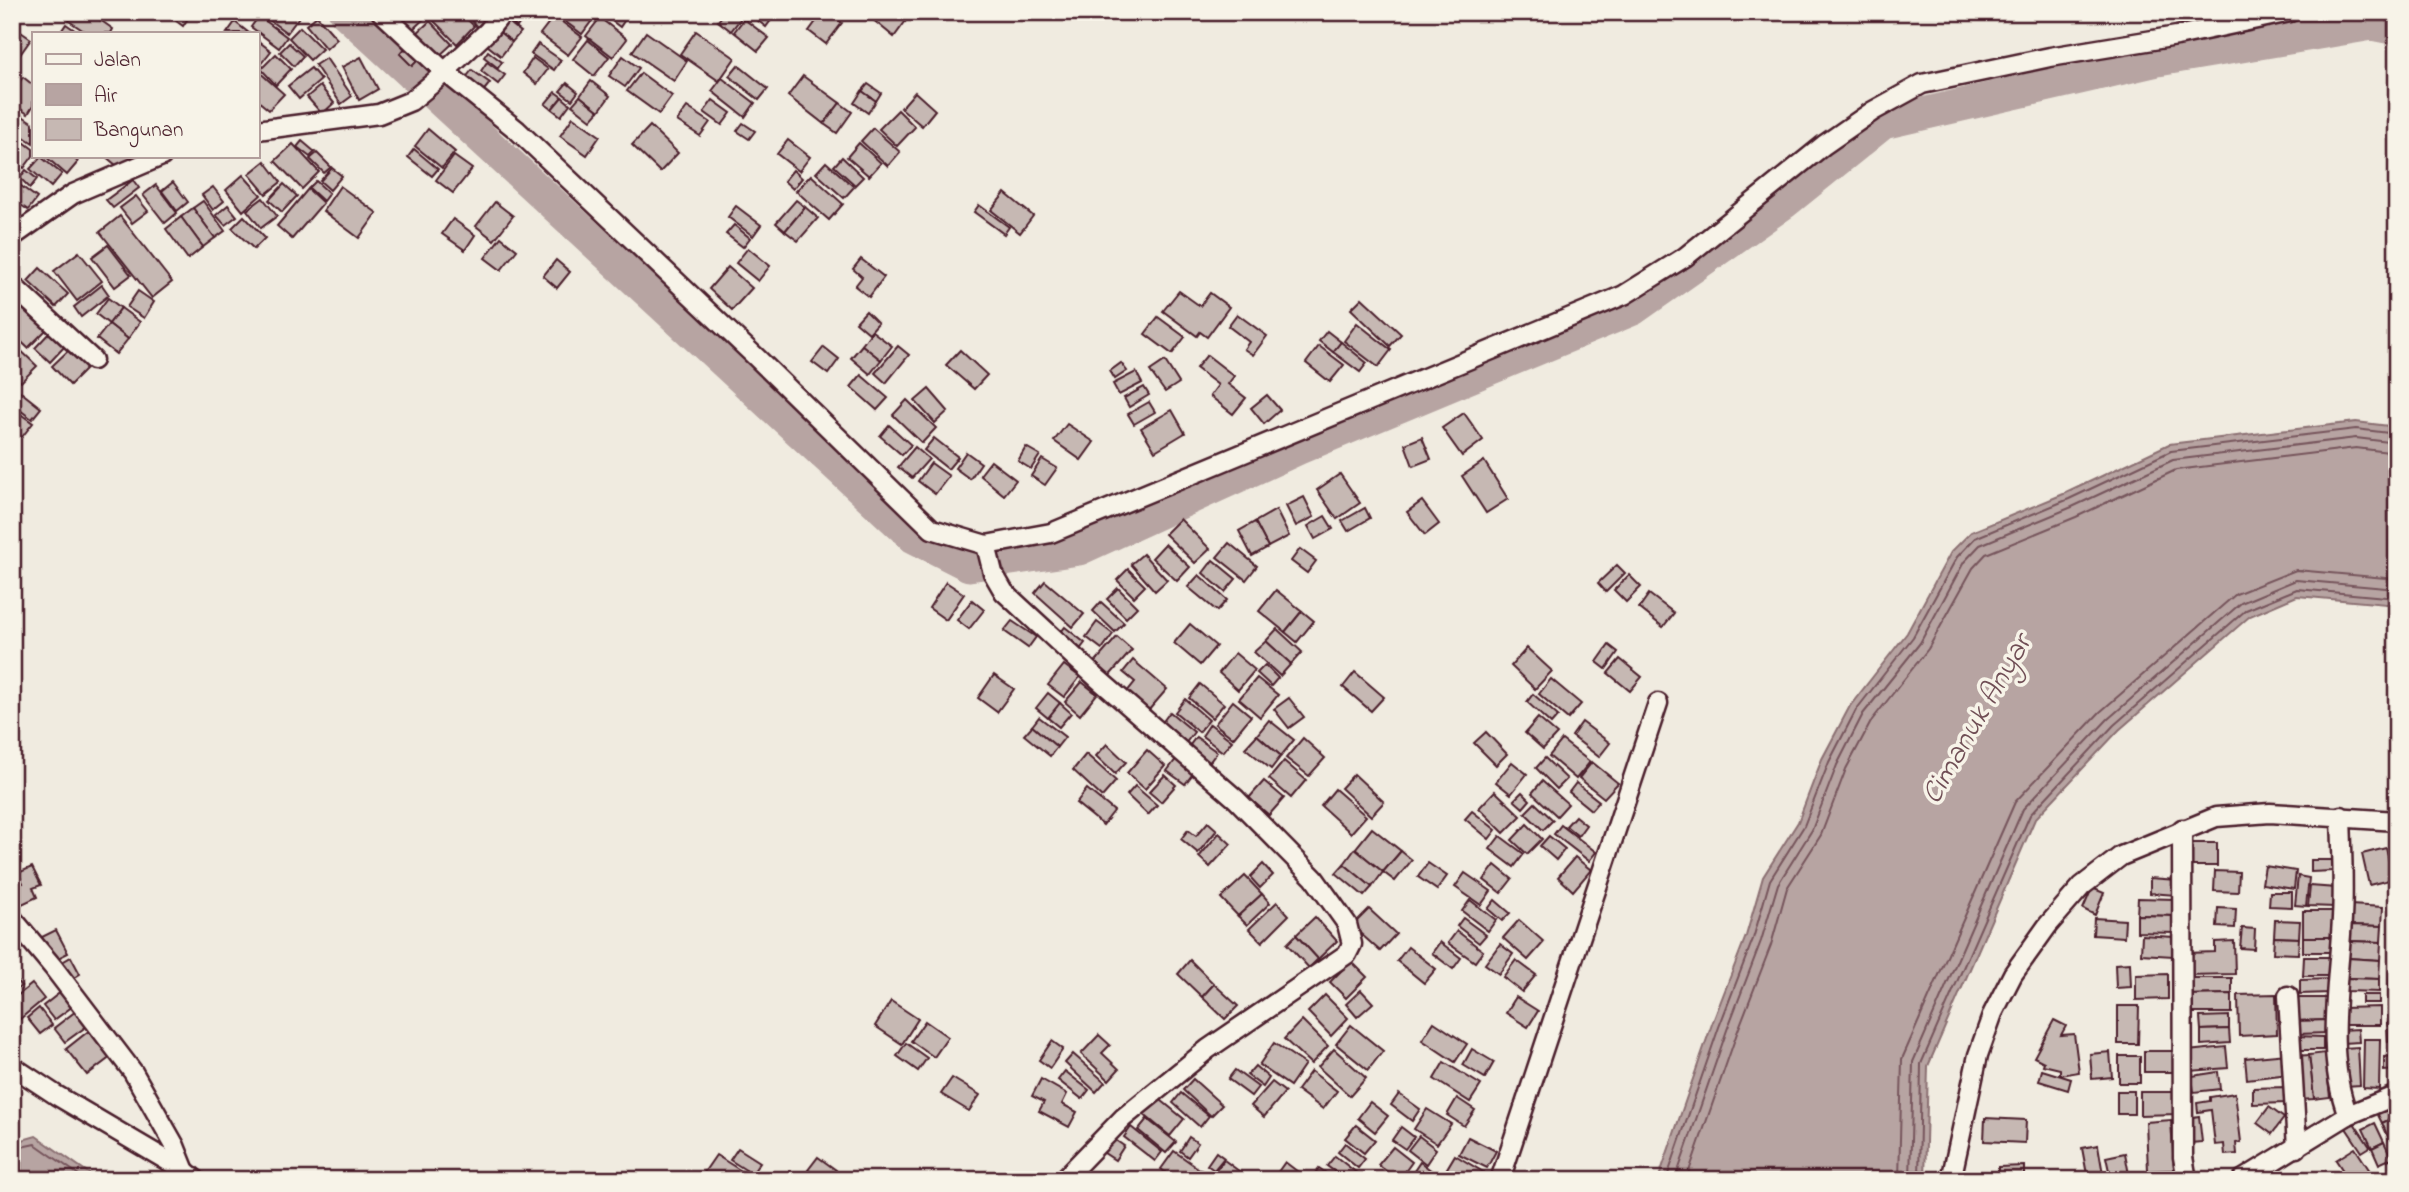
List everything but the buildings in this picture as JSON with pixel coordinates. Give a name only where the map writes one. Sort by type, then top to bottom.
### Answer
[{"type":"street","points":[[381,12],[439,77],[526,139],[932,529],[987,550],[1051,533],[1624,295],[1685,257],[1872,111],[1922,84],[2290,12]]},
{"type":"street","points":[[259,130],[379,114],[411,101],[488,31],[503,12]]},
{"type":"street","points":[[12,237],[73,194],[157,158]]},
{"type":"street","points":[[12,285],[93,360]]},
{"type":"street","points":[[987,550],[993,573],[1004,592],[1097,678],[1236,799],[1314,878],[1347,924],[1352,944],[1347,954],[1208,1049],[1123,1118],[1063,1180]]},
{"type":"street","points":[[1500,1180],[1658,703]]},
{"type":"street","points":[[1951,1180],[1978,1055],[1993,1013],[2013,974],[2048,925],[2082,886],[2121,856],[2216,817],[2270,813],[2397,821]]},
{"type":"street","points":[[2341,816],[2343,883],[2335,1035],[2340,1096],[2348,1115]]},
{"type":"street","points":[[2182,830],[2183,1157],[2187,1180]]},
{"type":"street","points":[[12,918],[133,1072],[190,1175]]},
{"type":"street","points":[[2288,996],[2295,1138]]},
{"type":"street","points":[[12,1066],[190,1175]]},
{"type":"street","points":[[2242,1180],[2295,1138],[2397,1095]]},
{"type":"water","name":"Cimanuk Anyar","points":[[2356,422],[2397,427],[2397,605],[2297,596],[2250,616],[2119,730],[2035,819],[1928,1066],[1925,1180],[1658,1180],[1712,1024],[1746,936],[1763,877],[1798,822],[1822,759],[1850,706],[1907,633],[1951,552],[1971,532],[2066,493],[2169,444]]},
{"type":"water","points":[[36,1136],[97,1179],[12,1180],[12,1143]]},
{"type":"waterway","points":[[345,12],[914,537],[969,565],[1079,549],[1299,448],[1633,309],[1785,202],[1883,123],[2158,60],[2372,24],[2397,29]]}]
